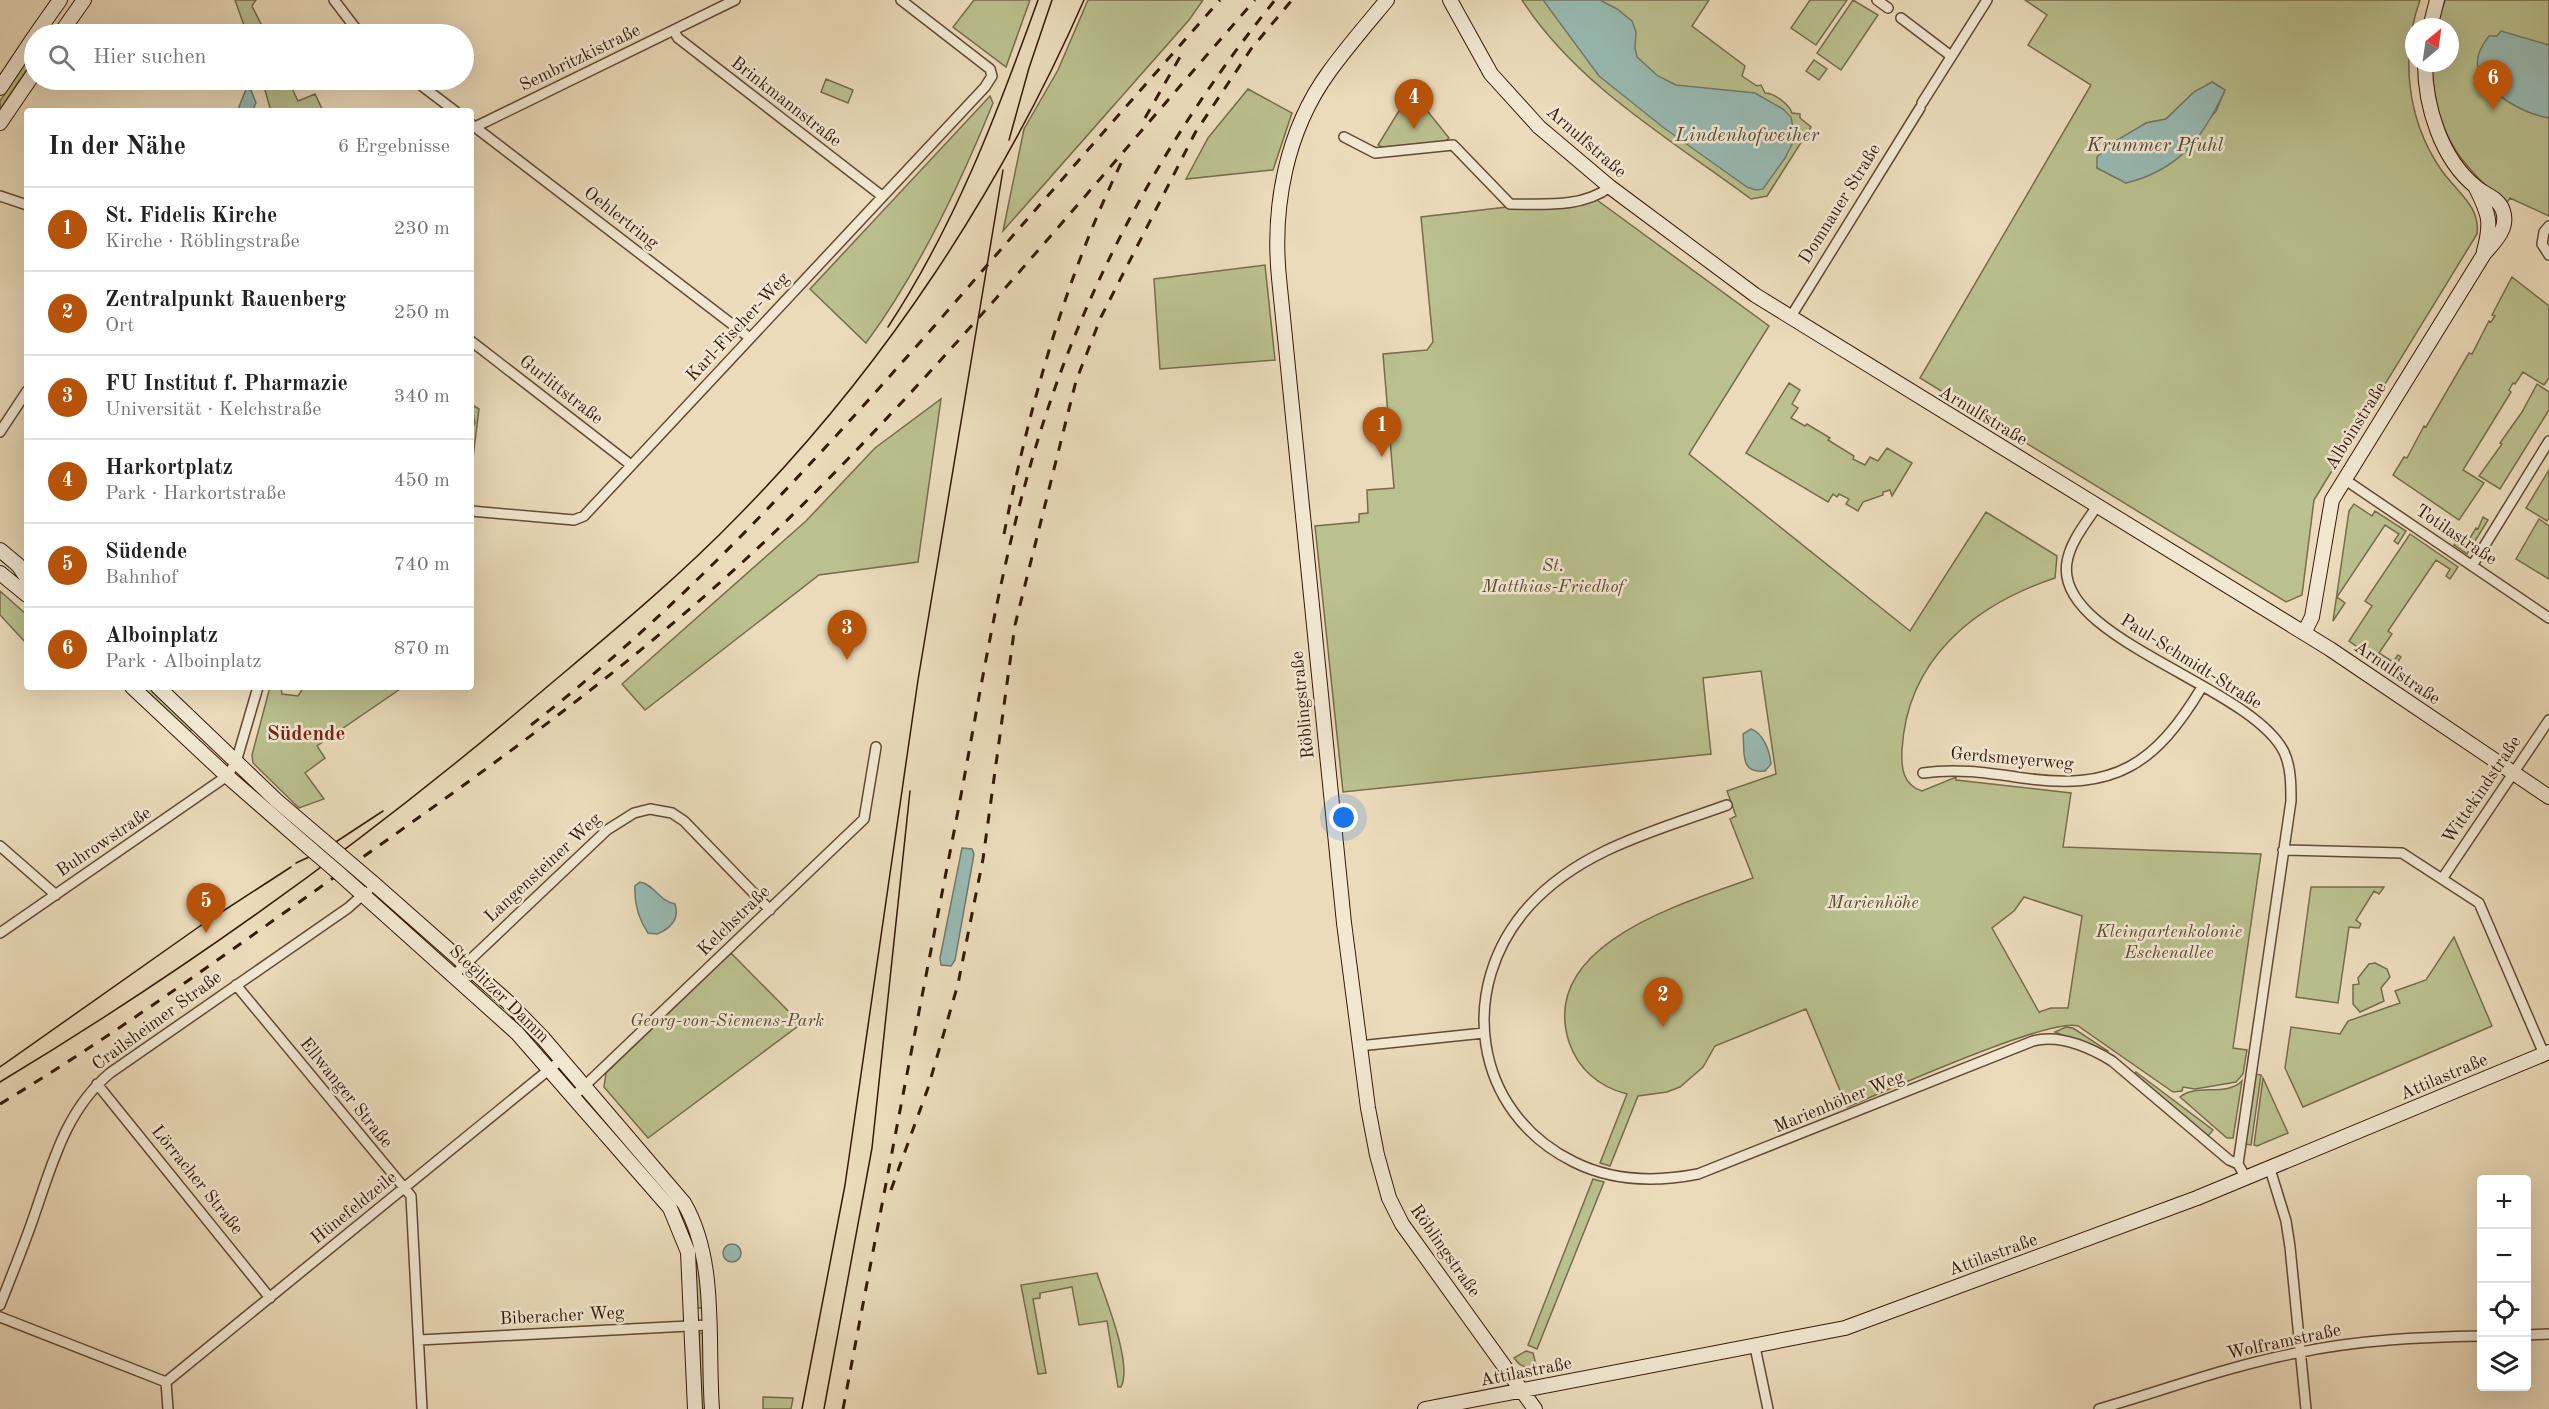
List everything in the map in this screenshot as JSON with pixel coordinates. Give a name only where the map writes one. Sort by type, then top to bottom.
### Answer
[{"type":"main road","points":[[43,24],[60,0]]},
{"type":"main road","points":[[67,24],[84,0]]},
{"type":"main road","name":"Röblingstraße","points":[[1387,0],[1328,73],[1304,117],[1286,169],[1276,223],[1278,267],[1304,534],[1359,1046],[1383,1179],[1395,1212],[1535,1409]]},
{"type":"main road","points":[[2432,18],[2437,0]]},
{"type":"main road","name":"Arnulfstraße","points":[[1452,2],[1476,50],[1514,101],[1562,149],[1610,187],[1790,318],[2304,633],[2549,797]]},
{"type":"main road","points":[[0,88],[24,52]]},
{"type":"main road","name":"Alboinstraße","points":[[2304,633],[2312,617],[2330,507],[2344,479],[2484,254],[2490,220],[2476,188],[2455,163],[2439,134],[2426,88],[2425,72]]},
{"type":"main road","points":[[0,123],[24,88]]},
{"type":"main road","points":[[0,550],[18,565],[24,574]]},
{"type":"main road","points":[[0,573],[24,593]]},
{"type":"main road","name":"Steglitzer Damm","points":[[135,690],[227,776],[503,1019],[574,1096],[673,1213],[688,1252],[695,1409]]},
{"type":"main road","name":"Steglitzer Damm","points":[[161,690],[236,762],[508,1002],[562,1059],[672,1186],[688,1210],[704,1254],[712,1409]]},
{"type":"main road","name":"Attilastraße","points":[[1425,1409],[1755,1347],[1856,1325],[2130,1224],[2270,1169],[2547,1053]]},
{"type":"street","points":[[334,0],[352,24]]},
{"type":"street","name":"Sembritzkistraße","points":[[474,126],[735,0]]},
{"type":"street","name":"Karl-Fischer-Weg","points":[[474,510],[580,519],[992,76],[986,65],[901,0]]},
{"type":"street","points":[[1877,0],[1888,8]]},
{"type":"street","name":"Domnauer Straße","points":[[1790,318],[1987,0]]},
{"type":"street","points":[[1901,18],[1951,56]]},
{"type":"street","name":"Brinkmannstraße","points":[[674,31],[678,38],[882,196]]},
{"type":"street","points":[[427,90],[451,108]]},
{"type":"street","name":"Oehlertring","points":[[474,129],[750,338]]},
{"type":"street","points":[[1344,137],[1375,153],[1452,145],[1510,204],[1560,203],[1595,198],[1610,187]]},
{"type":"street","points":[[0,196],[24,205]]},
{"type":"street","points":[[2546,229],[2542,244],[2549,255]]},
{"type":"street","name":"Gurlittstraße","points":[[474,343],[631,465]]},
{"type":"street","points":[[0,432],[24,396]]},
{"type":"street","points":[[2472,566],[2549,441]]},
{"type":"street","name":"Totilastraße","points":[[2344,479],[2549,618]]},
{"type":"street","name":"Paul-Schmidt-Straße","points":[[2097,506],[2070,550],[2067,578],[2073,597],[2086,613],[2103,626],[2253,718],[2271,735],[2284,752],[2291,786],[2238,1164]]},
{"type":"street","name":"Gerdsmeyerweg","points":[[1923,773],[1958,769],[2067,782],[2107,777],[2133,765],[2158,746],[2177,726],[2202,687]]},
{"type":"street","points":[[227,776],[236,762],[257,690]]},
{"type":"street","name":"Wittekindstraße","points":[[2442,879],[2549,720]]},
{"type":"street","name":"Kelchstraße","points":[[574,1096],[864,819],[876,747]]},
{"type":"street","name":"Buhrowstraße","points":[[0,933],[227,776]]},
{"type":"street","name":"Marienhöher Weg","points":[[1727,805],[1599,853],[1544,891],[1518,918],[1497,952],[1486,990],[1484,1033],[1496,1082],[1512,1110],[1529,1130],[1552,1150],[1576,1163],[1629,1178],[1680,1178],[1720,1167],[2033,1041],[2048,1037],[2074,1044],[2112,1061],[2229,1160],[2238,1164]]},
{"type":"street","name":"Langensteiner Weg","points":[[454,975],[593,841],[625,818],[650,809],[672,813],[684,821],[770,910]]},
{"type":"street","points":[[0,846],[56,895]]},
{"type":"street","points":[[2283,850],[2397,852],[2407,855],[2483,908],[2547,1053]]},
{"type":"street","name":"Crailsheimer Straße","points":[[0,1305],[64,1132],[73,1114],[97,1084],[374,883]]},
{"type":"street","name":"Ellwanger Straße","points":[[236,985],[411,1196],[422,1409]]},
{"type":"street","points":[[1359,1046],[1484,1033]]},
{"type":"street","name":"Hünefeldzeile","points":[[166,1382],[562,1059]]},
{"type":"street","name":"Lörracher Straße","points":[[97,1084],[270,1298]]},
{"type":"street","points":[[2238,1164],[2246,1178]]},
{"type":"street","points":[[2270,1169],[2286,1221],[2290,1246],[2306,1409]]},
{"type":"street","points":[[0,1317],[166,1382],[168,1409]]},
{"type":"street","name":"Biberacher Weg","points":[[419,1340],[708,1325]]},
{"type":"street","points":[[2531,1335],[2549,1334]]},
{"type":"street","name":"Wolframstraße","points":[[2099,1409],[2254,1363],[2301,1352],[2415,1337],[2477,1336]]},
{"type":"street","points":[[1755,1347],[1768,1409]]},
{"type":"green space","points":[[235,0],[256,0],[252,6],[261,24],[243,24]]},
{"type":"green space","points":[[974,0],[1030,0],[1006,67],[953,27]]},
{"type":"green space","points":[[1088,0],[1203,0],[1189,20],[1003,231],[1024,129],[1058,70]]},
{"type":"green space","points":[[1522,0],[1709,0],[1692,26],[1745,66],[1742,76],[1757,86],[1761,85],[1765,93],[1781,100],[1792,113],[1800,114],[1800,118],[1811,127],[1767,196],[1751,199],[1657,132],[1597,84],[1544,30]]},
{"type":"green space","points":[[1810,0],[1847,0],[1816,45],[1791,28]]},
{"type":"green space","points":[[1853,0],[1878,15],[1841,70],[1817,53]]},
{"type":"green space","points":[[2025,0],[2420,0],[2415,18],[2405,18],[2405,72],[2409,72],[2410,87],[2420,129],[2440,168],[2471,206],[2477,224],[2477,234],[2314,500],[2302,595],[2286,602],[1920,378],[2091,85],[2028,45],[2047,15]],"holes":[[[2212,82],[2225,90],[2216,111],[2201,129],[2193,147],[2126,183],[2097,168],[2131,133],[2146,123],[2166,119],[2194,92]]]},
{"type":"green space","points":[[2445,0],[2549,0],[2549,216],[2510,198],[2506,204],[2473,173],[2451,143],[2438,109],[2432,72],[2459,72],[2459,18],[2439,18]]},
{"type":"green space","points":[[1814,60],[1827,69],[1819,80],[1806,71]]},
{"type":"green space","points":[[24,65],[24,74],[0,109],[0,101]]},
{"type":"green space","points":[[826,79],[853,90],[848,103],[821,92]]},
{"type":"green space","points":[[1248,89],[1292,113],[1273,170],[1186,179],[1208,138]]},
{"type":"green space","points":[[265,90],[293,90],[298,101],[315,94],[322,108],[270,108]]},
{"type":"green space","points":[[1410,93],[1413,93],[1449,138],[1443,144],[1382,147],[1378,145]]},
{"type":"green space","points":[[990,96],[993,103],[937,228],[921,258],[866,343],[810,289]]},
{"type":"green space","points":[[1597,200],[1769,326],[1689,454],[1910,631],[1986,512],[2057,556],[2055,578],[2025,589],[1972,620],[1950,640],[1931,663],[1917,689],[1907,718],[1902,750],[1904,775],[1911,785],[1922,791],[1956,777],[1956,780],[2071,793],[2063,847],[2261,854],[2233,1048],[2247,1050],[2243,1074],[2236,1082],[2195,1089],[2183,1087],[2182,1091],[2173,1092],[2078,1026],[2062,1026],[2002,1044],[1847,1107],[1806,1009],[1715,1046],[1703,1067],[1680,1087],[1667,1092],[1638,1096],[1610,1166],[1600,1163],[1627,1094],[1599,1082],[1578,1061],[1569,1042],[1565,1008],[1575,978],[1596,953],[1625,932],[1658,914],[1753,878],[1730,819],[1736,816],[1727,791],[1776,774],[1761,671],[1703,678],[1711,754],[1343,792],[1315,526],[1359,522],[1359,514],[1368,513],[1367,490],[1394,488],[1383,354],[1427,350],[1433,342],[1421,217],[1507,207],[1558,207]],"holes":[[[2024,897],[2082,916],[2068,1008],[2051,1008],[2039,1012],[1992,928],[2014,911]]]},
{"type":"green space","points":[[1265,265],[1275,360],[1160,369],[1154,279]]},
{"type":"green space","points":[[2512,277],[2549,306],[2549,378],[2544,385],[2523,372],[2515,384],[2513,383],[2509,390],[2511,392],[2463,470],[2484,483],[2459,520],[2393,475],[2404,457],[2407,458],[2469,353],[2472,354],[2489,321],[2491,322],[2495,316],[2492,315]]},
{"type":"green space","points":[[1789,383],[1800,390],[1792,404],[1798,408],[1791,418],[1805,426],[1807,424],[1830,438],[1828,440],[1854,456],[1853,459],[1865,465],[1870,457],[1878,461],[1887,448],[1912,463],[1892,496],[1890,490],[1883,492],[1883,495],[1863,502],[1858,511],[1846,504],[1849,499],[1833,494],[1828,502],[1746,453]]},
{"type":"green space","points":[[2537,384],[2549,392],[2549,410],[2500,489],[2479,476],[2502,444],[2500,443],[2522,412]]},
{"type":"green space","points":[[941,399],[918,562],[819,575],[645,710],[622,684],[806,521],[875,448]]},
{"type":"green space","points":[[474,406],[479,409],[474,450],[474,425]]},
{"type":"green space","points":[[2549,470],[2549,518],[2547,521],[2526,508]]},
{"type":"green space","points":[[2354,504],[2372,516],[2375,511],[2406,531],[2398,544],[2394,541],[2399,534],[2385,525],[2337,597],[2345,603],[2333,621],[2349,511]]},
{"type":"green space","points":[[2483,517],[2488,520],[2467,554],[2454,545],[2458,539],[2465,546],[2476,528],[2478,529]]},
{"type":"green space","points":[[2539,519],[2549,526],[2549,579],[2516,559]]},
{"type":"green space","points":[[2410,534],[2458,567],[2450,579],[2446,576],[2450,569],[2436,560],[2388,631],[2392,634],[2379,653],[2393,662],[2398,655],[2401,657],[2392,671],[2349,641],[2372,606],[2365,601]]},
{"type":"green space","points":[[0,591],[24,612],[24,641],[0,615]]},
{"type":"green space","points":[[145,690],[151,690],[192,729],[189,732]]},
{"type":"green space","points":[[269,690],[281,690],[282,694],[298,696],[302,690],[399,690],[317,746],[325,758],[305,773],[324,799],[299,808],[253,763],[252,755]]},
{"type":"green space","points":[[2311,887],[2384,887],[2379,894],[2374,891],[2356,920],[2361,924],[2359,928],[2349,927],[2338,1003],[2296,997]]},
{"type":"green space","points":[[387,900],[456,964],[454,967],[384,905]]},
{"type":"green space","points":[[2454,937],[2492,1026],[2303,1107],[2285,1068],[2291,1027],[2340,1034],[2348,1021],[2400,1003],[2395,991],[2426,980]]},
{"type":"green space","name":"Georg-von-Siemens-Park","points":[[731,953],[801,1024],[648,1138],[604,1087],[606,1073]]},
{"type":"green space","points":[[2375,963],[2387,969],[2390,977],[2381,988],[2384,1001],[2360,1012],[2353,1004],[2353,985],[2359,984],[2358,978],[2369,964]]},
{"type":"green space","points":[[474,978],[542,1044],[538,1048],[470,983]]},
{"type":"green space","points":[[2066,1027],[2073,1028],[2108,1051],[2107,1054],[2055,1032]]},
{"type":"green space","points":[[2136,1072],[2213,1130],[2208,1136],[2135,1074]]},
{"type":"green space","points":[[2255,1074],[2261,1075],[2251,1145],[2245,1144]]},
{"type":"green space","points":[[2263,1078],[2288,1133],[2257,1146],[2254,1145]]},
{"type":"green space","points":[[2242,1081],[2233,1138],[2227,1138],[2180,1097],[2194,1091],[2228,1088]]},
{"type":"green space","points":[[593,1102],[684,1212],[698,1249],[703,1308],[697,1308],[692,1248],[589,1106]]},
{"type":"green space","points":[[1593,1179],[1604,1182],[1537,1349],[1528,1345]]},
{"type":"green space","points":[[1097,1273],[1121,1347],[1124,1377],[1121,1387],[1118,1387],[1107,1321],[1079,1325],[1072,1287],[1040,1293],[1040,1298],[1033,1299],[1046,1373],[1038,1374],[1021,1285]]},
{"type":"green space","points":[[699,1333],[704,1334],[707,1409],[701,1409]]},
{"type":"green space","points":[[1526,1351],[1533,1353],[1537,1368],[1531,1370],[1519,1364],[1514,1358]]},
{"type":"green space","points":[[763,1397],[793,1398],[791,1409],[763,1409]]},
{"type":"water","name":"Lindenhofweiher","points":[[1543,0],[1600,0],[1617,9],[1632,21],[1636,32],[1637,57],[1658,76],[1676,85],[1755,93],[1783,109],[1791,117],[1795,138],[1785,158],[1763,189],[1756,190],[1747,187],[1664,128],[1599,76]]},
{"type":"water","points":[[2501,31],[2549,45],[2549,118],[2529,112],[2507,101],[2488,85],[2482,76],[2477,63],[2480,51],[2489,36],[2497,36]]},
{"type":"water","name":"Krummer Pfuhl","points":[[2212,82],[2225,90],[2208,123],[2187,150],[2175,161],[2161,170],[2126,183],[2097,168],[2097,157],[2112,143],[2146,123],[2166,119],[2194,92]]},
{"type":"water","points":[[246,90],[251,90],[256,103],[254,108],[239,107]]},
{"type":"water","points":[[1751,729],[1762,738],[1769,754],[1771,764],[1765,771],[1751,769],[1745,760],[1743,734]]},
{"type":"water","points":[[962,848],[972,849],[974,854],[955,960],[951,966],[941,965],[940,958]]},
{"type":"water","points":[[640,882],[650,886],[665,900],[675,904],[676,914],[673,923],[657,934],[648,933],[639,916],[635,886]]},
{"type":"water","points":[[732,1244],[738,1247],[741,1253],[738,1259],[732,1262],[726,1259],[723,1253],[726,1247]]},
{"type":"tram line","points":[[888,327],[934,249],[973,168],[1038,0]]},
{"type":"tram line","points":[[1009,140],[1029,68],[1052,0]]},
{"type":"tram line","points":[[0,1082],[200,954],[392,814],[515,714],[628,618],[711,543],[791,460],[841,400],[889,338],[934,274],[976,208],[1015,140],[1084,0]]},
{"type":"tram line","points":[[802,1409],[845,1185],[918,680],[1003,170]]},
{"type":"tram line","points":[[824,1409],[872,1148],[910,791]]},
{"type":"tram line","points":[[296,863],[322,851],[383,811]]},
{"type":"tram line","points":[[0,1067],[200,926],[291,867]]},
{"type":"railway","points":[[531,725],[644,629],[751,526],[802,473],[902,363],[1220,0]]},
{"type":"railway","points":[[0,1104],[166,996],[504,756],[618,668],[727,576],[780,527],[903,401],[1255,0]]},
{"type":"railway","points":[[843,1409],[989,643],[1010,544],[1036,446],[1079,326],[1133,212],[1199,103],[1275,0]]},
{"type":"railway","points":[[891,1190],[928,1088],[958,984],[983,859],[1015,625],[1076,381],[1101,317],[1195,133],[1251,49],[1292,0]]},
{"type":"railway","points":[[1145,118],[1184,50]]},
{"type":"railway","points":[[1004,534],[1026,436],[1052,340],[1085,246],[1125,155]]},
{"type":"place","name":"Alboinplatz","points":[[2493,110]]},
{"type":"place","name":"Harkortplatz","points":[[1414,129]]},
{"type":"place","name":"St. Fidelis Kirche","points":[[1382,457]]},
{"type":"place","name":"FU Institut f. Pharmazie","points":[[847,660]]},
{"type":"place","name":"Südende","points":[[206,933]]},
{"type":"place","name":"Zentralpunkt Rauenberg","points":[[1663,1027]]},
{"type":"district","name":"Südende","points":[[306,734]]},
{"type":"park label","name":"St. Matthias-Friedhof","points":[[1553,576]]},
{"type":"park label","name":"Marienhöhe","points":[[1873,903]]},
{"type":"park label","name":"Kleingartenkolonie Eschenallee","points":[[2169,942]]}]
